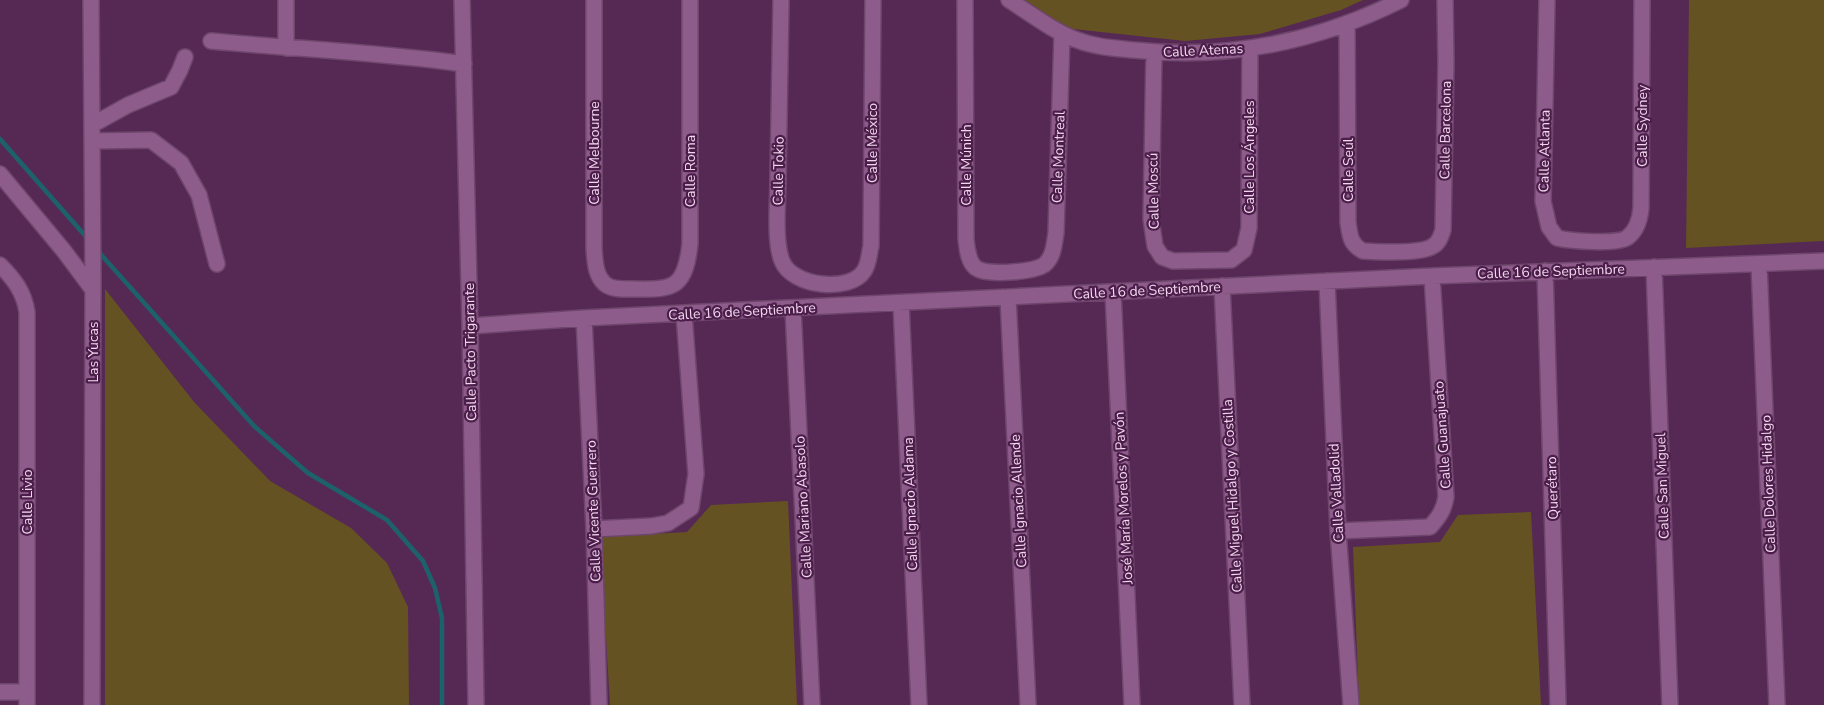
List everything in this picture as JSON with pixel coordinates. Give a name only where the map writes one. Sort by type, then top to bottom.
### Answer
[{"type":"street","name":"Las Yucas","points":[[91,0],[93,284],[92,705]]},
{"type":"street","points":[[286,0],[286,48]]},
{"type":"street","name":"Calle Pacto Trigarante","points":[[462,0],[470,326],[476,705]]},
{"type":"street","name":"Calle Melbourne","points":[[594,0],[595,264],[599,276],[607,285],[622,289]]},
{"type":"street","name":"Calle Roma","points":[[622,289],[658,290],[670,288],[684,274],[688,262],[690,244],[690,0]]},
{"type":"street","name":"Calle Tokio","points":[[781,0],[778,224],[782,261],[788,272],[798,279],[812,284],[839,284],[853,280]]},
{"type":"street","name":"Calle México","points":[[853,280],[863,273],[868,262],[871,246],[874,0]]},
{"type":"street","name":"Calle Múnich","points":[[965,0],[967,250],[976,268],[986,272],[1023,272],[1034,270]]},
{"type":"street","name":"Calle Atenas","points":[[1009,0],[1062,34],[1079,41],[1104,47],[1185,53],[1286,43],[1377,12],[1401,0]]},
{"type":"street","name":"Calle Barcelona","points":[[1423,250],[1433,246],[1440,240],[1443,230],[1446,71],[1445,0]]},
{"type":"street","name":"Calle Atlanta","points":[[1547,0],[1544,201],[1549,227],[1557,238],[1617,241]]},
{"type":"street","name":"Calle Sydney","points":[[1617,241],[1627,239],[1634,232],[1640,219],[1642,0]]},
{"type":"street","name":"Calle Seúl","points":[[1347,23],[1348,222],[1350,236],[1355,247],[1362,251],[1423,250]]},
{"type":"street","name":"Calle Montreal","points":[[1034,270],[1045,264],[1052,256],[1056,233],[1062,34]]},
{"type":"street","points":[[211,41],[425,58],[464,64]]},
{"type":"street","name":"Calle Los Ángeles","points":[[1231,260],[1244,250],[1249,228],[1250,48]]},
{"type":"street","name":"Calle Moscú","points":[[1154,52],[1151,219],[1155,246],[1162,257],[1173,261],[1231,260]]},
{"type":"street","points":[[92,125],[128,105],[171,87],[185,56]]},
{"type":"street","points":[[92,141],[151,140],[181,163],[200,195],[217,264]]},
{"type":"street","points":[[0,174],[93,284]]},
{"type":"street","name":"Calle 16 de Septiembre","points":[[470,326],[584,318],[1222,286],[1545,271],[1824,261]]},
{"type":"street","name":"Calle Dolores Hidalgo","points":[[1760,264],[1777,705]]},
{"type":"street","name":"Calle Livio","points":[[0,265],[17,284],[25,298],[27,319],[27,699]]},
{"type":"street","name":"Calle San Miguel","points":[[1654,267],[1670,705]]},
{"type":"street","name":"Querétaro","points":[[1545,271],[1558,705]]},
{"type":"street","name":"Calle Guanajuato","points":[[1338,531],[1430,527],[1440,517],[1446,497],[1432,276]]},
{"type":"street","name":"Calle Valladolid","points":[[1327,281],[1338,531],[1351,705]]},
{"type":"street","name":"Calle Miguel Hidalgo y Costilla","points":[[1222,286],[1242,705]]},
{"type":"street","name":"José María Morelos y Pavón","points":[[1113,292],[1132,705]]},
{"type":"street","name":"Calle Ignacio Allende","points":[[1008,297],[1028,705]]},
{"type":"street","name":"Calle Ignacio Aldama","points":[[901,303],[919,705]]},
{"type":"street","name":"Calle Mariano Abasolo","points":[[793,308],[812,705]]},
{"type":"street","points":[[594,529],[652,526],[668,523],[691,508],[696,474],[684,314]]},
{"type":"street","name":"Calle Vicente Guerrero","points":[[584,318],[594,529],[599,705]]},
{"type":"street","points":[[0,692],[27,699]]},
{"type":"shaded area","points":[[1011,0],[1363,0],[1341,10],[1260,34],[1185,41],[1073,29]]},
{"type":"shaded area","points":[[1689,0],[1824,0],[1824,241],[1686,248]]},
{"type":"shaded area","points":[[105,289],[194,402],[270,481],[351,528],[387,563],[408,607],[409,705],[105,705]]},
{"type":"shaded area","points":[[788,501],[797,705],[610,705],[600,537],[687,532],[711,505]]},
{"type":"shaded area","points":[[1531,512],[1541,705],[1359,705],[1353,547],[1440,542],[1458,515]]},
{"type":"waterway","points":[[0,139],[88,239]]},
{"type":"waterway","points":[[96,249],[255,427],[308,473],[387,520],[423,561],[435,588],[442,618],[442,705]]}]
